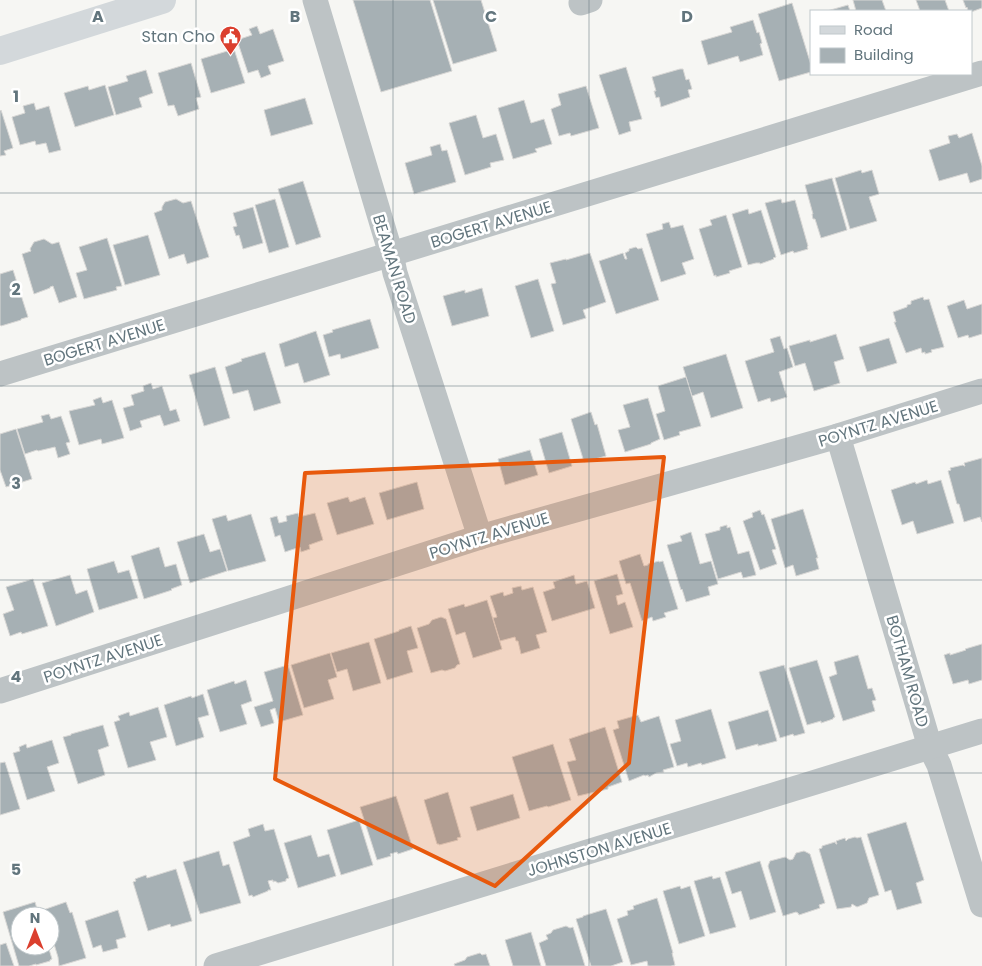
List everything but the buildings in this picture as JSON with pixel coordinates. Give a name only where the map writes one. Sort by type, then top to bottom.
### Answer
[{"type":"main road","points":[[0,51],[162,0]]},
{"type":"street","name":"BEAMAN ROAD","points":[[315,0],[391,254],[395,273],[480,537]]},
{"type":"street","name":"BOGERT AVENUE","points":[[0,374],[982,73]]},
{"type":"street","name":"POYNTZ AVENUE","points":[[0,691],[480,537],[838,436],[982,391]]},
{"type":"street","name":"BOTHAM ROAD","points":[[838,436],[930,747],[939,765],[982,905]]},
{"type":"street","name":"JOHNSTON AVENUE","points":[[216,966],[982,731]]},
{"type":"highlighted area","points":[[664,457],[629,763],[495,886],[275,779],[305,473]]},
{"type":"place","name":"Stan Cho","points":[[231,55]]}]
